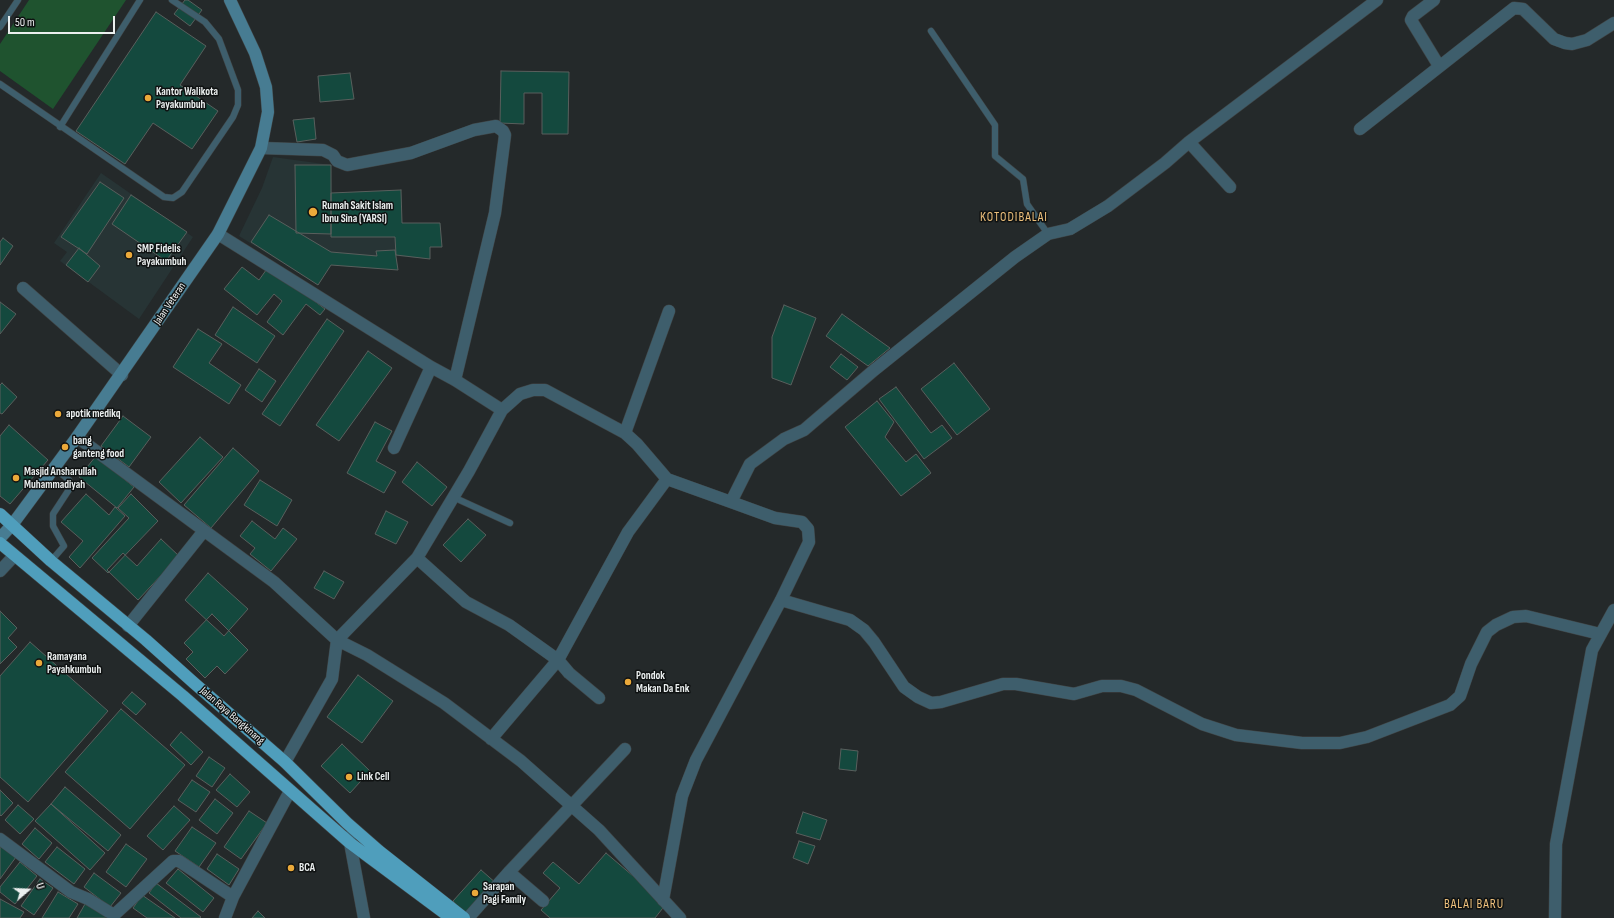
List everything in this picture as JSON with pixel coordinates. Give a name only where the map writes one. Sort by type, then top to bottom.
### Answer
[{"type":"highway","name":"Jalan Raya Bangkinang","points":[[0,514],[52,561],[146,640],[285,762],[347,823],[379,851],[464,918]]},
{"type":"highway","name":"Jalan Raya Bangkinang","points":[[0,543],[183,696],[350,843],[451,918]]},
{"type":"highway","points":[[183,696],[194,683]]},
{"type":"main road","name":"Jalan Veteran","points":[[0,538],[12,525],[77,437],[218,234],[261,148],[268,112],[266,87],[255,53],[230,0]]},
{"type":"street","points":[[731,502],[750,464],[784,439],[804,430],[873,371],[1015,257],[1048,234],[1070,229],[1108,206],[1165,163],[1189,142],[1377,0]]},
{"type":"street","points":[[1434,0],[1413,16],[1411,20],[1439,66]]},
{"type":"street","points":[[1360,129],[1514,8],[1523,9],[1554,39],[1565,43],[1572,44],[1587,40],[1614,23]]},
{"type":"street","points":[[261,148],[322,150],[333,155],[337,161],[347,165],[411,153],[474,130],[496,126],[503,131],[505,135],[495,213],[455,380]]},
{"type":"street","points":[[1189,142],[1230,187]]},
{"type":"street","points":[[218,234],[502,410]]},
{"type":"street","points":[[23,288],[122,374]]},
{"type":"street","points":[[625,433],[669,311]]},
{"type":"street","points":[[394,448],[431,367]]},
{"type":"street","points":[[285,762],[332,679],[337,640],[417,558],[502,410],[520,394],[533,390],[545,390],[625,433],[637,444],[667,479],[775,518],[802,522],[808,528],[809,542],[781,600],[696,760],[682,796],[663,900]]},
{"type":"street","points":[[77,437],[204,532],[274,582],[337,640],[367,656],[444,703],[521,761],[599,830],[680,918]]},
{"type":"street","points":[[491,739],[558,660],[628,532],[667,479]]},
{"type":"street","points":[[128,626],[204,532]]},
{"type":"street","points":[[0,572],[14,556]]},
{"type":"street","points":[[417,558],[466,602],[509,626],[558,660],[569,673],[600,698]]},
{"type":"street","points":[[781,600],[850,620],[864,630],[874,642],[904,687],[918,697],[932,703],[941,702],[1003,684],[1016,684],[1074,694],[1102,686],[1121,686],[1136,690],[1202,724],[1236,735],[1302,743],[1340,743],[1367,737],[1450,705],[1460,696],[1471,664],[1487,632],[1496,625],[1514,617],[1526,616],[1600,634]]},
{"type":"street","points":[[1555,918],[1556,844],[1592,650],[1614,610]]},
{"type":"street","points":[[468,918],[509,872],[625,749]]},
{"type":"street","points":[[225,918],[233,897],[290,791]]},
{"type":"street","points":[[347,823],[364,918]]},
{"type":"street","points":[[0,839],[71,892],[114,915],[173,861],[179,861],[233,897]]},
{"type":"street","points":[[509,872],[543,901]]},
{"type":"lane","points":[[0,27],[18,0]]},
{"type":"lane","points":[[60,127],[140,0]]},
{"type":"lane","points":[[0,84],[60,127],[164,197],[173,198],[182,192],[233,117],[238,105],[238,90],[219,39],[205,22],[172,0]]},
{"type":"lane","points":[[931,31],[995,125],[996,156],[1023,179],[1027,204],[1048,234]]},
{"type":"lane","points":[[52,561],[64,546],[53,526],[53,514],[70,488],[69,480],[54,468]]},
{"type":"lane","points":[[453,497],[510,523]]},
{"type":"shaded area","points":[[273,157],[331,165],[332,193],[401,190],[402,223],[440,223],[442,247],[430,247],[430,259],[396,256],[398,270],[331,265],[318,285],[239,236],[262,188]]},
{"type":"shaded area","points":[[101,173],[193,237],[139,319],[60,261],[67,252],[54,243]]},
{"type":"green space","points":[[29,0],[126,0],[53,109],[0,71],[0,44]]},
{"type":"building","points":[[185,0],[188,0],[202,10],[190,26],[174,14]]},
{"type":"building","name":"Kantor Walikota Payakumbuh","points":[[156,12],[206,46],[180,85],[218,111],[192,149],[153,123],[125,164],[76,131]]},
{"type":"building","points":[[501,71],[569,72],[568,134],[542,134],[542,93],[524,93],[524,124],[500,123]]},
{"type":"building","points":[[350,73],[354,99],[320,102],[318,76]]},
{"type":"building","points":[[314,118],[316,139],[297,142],[293,120]]},
{"type":"building","points":[[295,165],[331,165],[331,234],[296,233]]},
{"type":"building","points":[[100,182],[124,198],[87,254],[61,237]]},
{"type":"building","points":[[401,190],[402,223],[440,223],[442,247],[430,247],[430,259],[396,255],[395,237],[331,237],[331,193]]},
{"type":"building","points":[[131,195],[187,232],[166,261],[112,224]]},
{"type":"building","points":[[269,215],[331,252],[377,256],[376,251],[395,250],[398,270],[331,265],[318,285],[251,242]]},
{"type":"building","points":[[3,238],[13,246],[0,265],[0,242]]},
{"type":"building","points":[[79,248],[100,266],[88,282],[66,265]]},
{"type":"building","points":[[269,266],[325,309],[320,315],[306,304],[283,335],[267,322],[282,301],[274,294],[257,315],[224,289],[242,267],[259,280]]},
{"type":"building","points":[[0,302],[16,314],[0,334]]},
{"type":"building","points":[[784,305],[816,318],[791,385],[772,378],[772,337]]},
{"type":"building","points":[[233,307],[275,336],[257,363],[215,335]]},
{"type":"building","points":[[842,314],[890,348],[868,366],[826,336]]},
{"type":"building","points":[[327,319],[344,331],[280,426],[262,414]]},
{"type":"building","points":[[198,329],[222,344],[209,363],[241,385],[229,404],[173,367]]},
{"type":"building","points":[[368,351],[392,368],[339,441],[316,425]]},
{"type":"building","points":[[841,354],[858,367],[847,380],[830,367]]},
{"type":"building","points":[[954,363],[990,409],[957,435],[921,389]]},
{"type":"building","points":[[259,369],[276,381],[262,402],[245,390]]},
{"type":"building","points":[[2,383],[17,397],[2,414],[0,413],[0,385]]},
{"type":"building","points":[[896,387],[931,433],[942,425],[952,438],[924,459],[879,399]]},
{"type":"building","points":[[877,401],[894,422],[885,437],[906,462],[916,454],[931,473],[901,496],[845,427]]},
{"type":"building","points":[[123,416],[151,437],[129,467],[101,446]]},
{"type":"building","points":[[375,422],[392,431],[376,461],[396,472],[384,493],[347,473]]},
{"type":"building","name":"Masjid Ansharullah Muhammadiyah","points":[[9,425],[48,460],[10,504],[0,496],[0,436]]},
{"type":"building","points":[[200,437],[223,457],[181,503],[159,482]]},
{"type":"building","points":[[233,448],[259,471],[211,528],[184,505]]},
{"type":"building","points":[[96,456],[134,487],[117,508],[79,477]]},
{"type":"building","points":[[417,462],[447,487],[432,506],[402,482]]},
{"type":"building","points":[[260,480],[292,500],[277,526],[244,505]]},
{"type":"building","points":[[86,494],[109,515],[115,507],[125,516],[80,568],[69,557],[83,541],[61,522]]},
{"type":"building","points":[[131,494],[158,521],[108,573],[92,558],[129,518],[118,508]]},
{"type":"building","points":[[386,511],[408,522],[396,544],[375,534]]},
{"type":"building","points":[[468,519],[486,535],[461,562],[443,545]]},
{"type":"building","points":[[252,521],[275,539],[283,528],[297,539],[271,571],[250,554],[255,548],[240,536]]},
{"type":"building","points":[[161,539],[179,556],[138,600],[107,570],[123,553],[137,566]]},
{"type":"building","points":[[324,571],[344,582],[334,599],[314,588]]},
{"type":"building","points":[[208,573],[248,609],[224,636],[185,600]]},
{"type":"building","points":[[0,611],[17,628],[8,638],[17,647],[0,664]]},
{"type":"building","points":[[212,614],[248,650],[225,674],[217,666],[205,678],[186,659],[193,652],[184,643]]},
{"type":"building","points":[[30,642],[108,711],[28,802],[0,777],[0,676]]},
{"type":"building","points":[[358,675],[393,701],[362,743],[327,717]]},
{"type":"building","points":[[132,692],[146,704],[136,715],[122,703]]},
{"type":"building","points":[[121,709],[185,765],[130,829],[65,772]]},
{"type":"building","points":[[181,732],[203,752],[191,765],[170,745]]},
{"type":"building","points":[[342,744],[370,771],[350,793],[321,766]]},
{"type":"building","points":[[841,749],[858,751],[856,771],[839,769]]},
{"type":"building","points":[[209,757],[225,768],[212,787],[196,776]]},
{"type":"building","points":[[230,774],[250,792],[237,807],[216,790]]},
{"type":"building","points":[[192,780],[210,792],[196,812],[178,800]]},
{"type":"building","points":[[65,787],[121,835],[108,851],[51,804]]},
{"type":"building","points":[[0,790],[13,803],[1,816],[0,815]]},
{"type":"building","points":[[215,799],[233,813],[217,834],[199,820]]},
{"type":"building","points":[[51,804],[105,853],[90,870],[35,821]]},
{"type":"building","points":[[18,805],[34,819],[20,834],[5,820]]},
{"type":"building","points":[[174,806],[190,820],[163,850],[147,836]]},
{"type":"building","points":[[249,811],[267,823],[241,859],[224,847]]},
{"type":"building","points":[[803,812],[827,820],[820,840],[796,833]]},
{"type":"building","points":[[192,827],[216,843],[199,867],[175,851]]},
{"type":"building","points":[[35,828],[52,843],[39,859],[22,844]]},
{"type":"building","points":[[799,841],[815,846],[808,864],[793,858]]},
{"type":"building","points":[[126,844],[147,859],[126,887],[106,872]]},
{"type":"building","points":[[0,846],[16,857],[0,879]]},
{"type":"building","points":[[57,847],[85,869],[74,884],[45,862]]},
{"type":"building","points":[[606,853],[666,904],[655,918],[550,918],[541,910],[560,888],[543,873],[553,862],[579,884]]},
{"type":"building","points":[[217,854],[239,869],[229,885],[207,869]]},
{"type":"building","points":[[20,862],[37,876],[15,904],[0,892],[0,887]]},
{"type":"building","points":[[178,869],[214,898],[203,912],[166,883]]},
{"type":"building","points":[[481,870],[497,884],[468,916],[453,901]]},
{"type":"building","points":[[94,873],[121,893],[110,907],[84,887]]},
{"type":"building","points":[[40,879],[53,888],[34,915],[21,906]]},
{"type":"building","points":[[156,883],[201,917],[181,918],[149,893]]},
{"type":"building","points":[[58,892],[78,904],[69,918],[42,918]]},
{"type":"building","points":[[142,895],[175,918],[147,918],[133,908]]},
{"type":"building","points":[[0,899],[24,912],[20,918],[0,918]]},
{"type":"building","points":[[85,904],[110,918],[77,918]]},
{"type":"building","points":[[258,911],[265,918],[252,918]]},
{"type":"place","name":"Kantor Walikota Payakumbuh","points":[[148,98]]},
{"type":"place","name":"Rumah Sakit Islam Ibnu Sina (YARSI)","points":[[313,212]]},
{"type":"place","name":"SMP Fidelis Payakumbuh","points":[[129,255]]},
{"type":"place","name":"apotik medikq","points":[[58,414]]},
{"type":"place","name":"bang ganteng food","points":[[65,447]]},
{"type":"place","name":"Masjid Ansharullah Muhammadiyah","points":[[16,478]]},
{"type":"place","name":"Ramayana Payahkumbuh","points":[[39,663]]},
{"type":"place","name":"Pondok Makan Da Enk","points":[[628,682]]},
{"type":"place","name":"Link Cell","points":[[349,777]]},
{"type":"place","name":"BCA","points":[[291,868]]},
{"type":"place","name":"Sarapan Pagi Family","points":[[475,893]]},
{"type":"district","name":"KOTODIBALAI","points":[[1014,218]]},
{"type":"district","name":"BALAI BARU","points":[[1474,905]]}]
